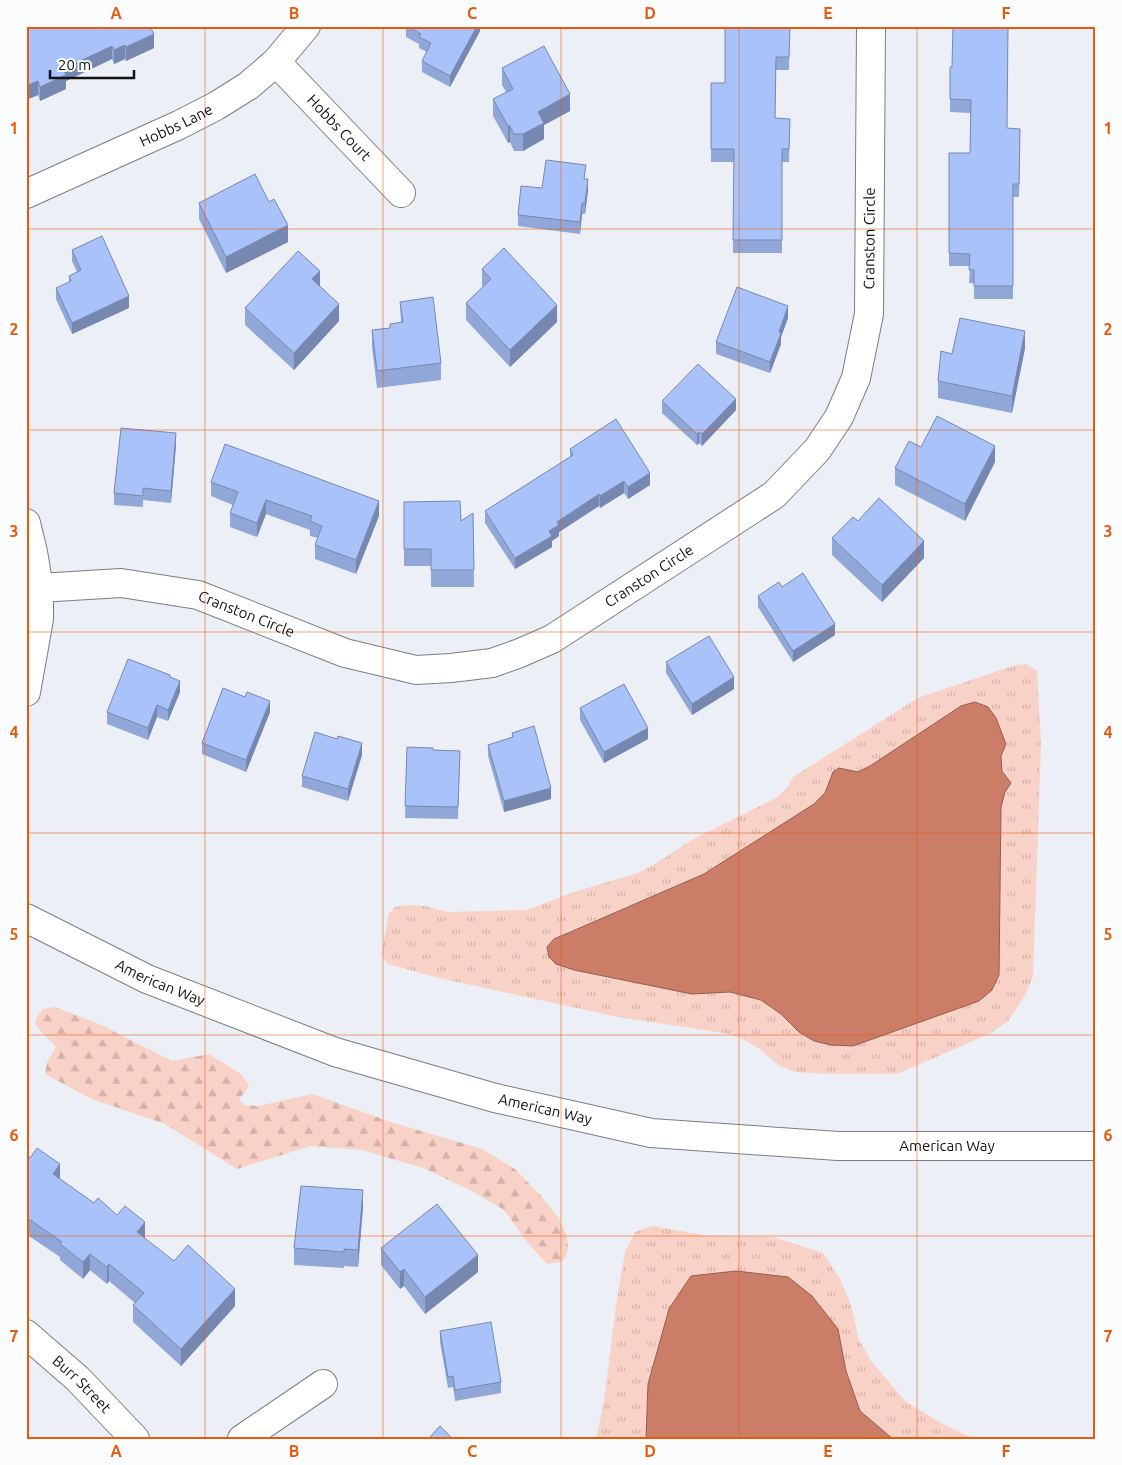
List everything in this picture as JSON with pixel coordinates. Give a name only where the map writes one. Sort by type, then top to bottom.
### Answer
[{"type":"street","name":"Hobbs Lane","points":[[26,194],[179,125],[216,106],[248,86],[276,62],[306,26]]},
{"type":"street","name":"Cranston Circle","points":[[39,588],[122,583],[198,595],[345,653],[416,670],[492,663],[552,639],[774,495],[817,450],[838,417],[856,378],[869,314],[871,26]]},
{"type":"street","name":"Hobbs Court","points":[[276,62],[401,193]]},
{"type":"street","points":[[26,523],[39,588],[39,619],[26,692]]},
{"type":"street","name":"American Way","points":[[26,918],[147,980],[335,1052],[495,1098],[651,1133],[838,1146],[1096,1146]]},
{"type":"street","name":"Burr Street","points":[[26,1334],[78,1378],[135,1439]]},
{"type":"street","points":[[242,1439],[323,1384]]},
{"type":"green space","points":[[1026,664],[1037,671],[1041,743],[1033,976],[1025,995],[1008,1021],[989,1034],[897,1074],[795,1072],[778,1065],[760,1049],[741,1038],[724,1033],[618,1017],[435,977],[388,964],[381,955],[389,914],[395,907],[407,905],[424,906],[448,912],[527,910],[571,893],[638,873],[695,838],[776,798],[787,788],[793,777],[918,698],[1016,665]],"holes":[[[961,706],[1006,743],[1002,755],[1002,764],[1011,783],[1005,792],[1001,807],[999,975],[814,1041],[799,1032],[781,1014],[761,1000],[730,992],[692,994],[574,970],[556,964],[567,932],[704,874],[814,804],[825,793],[833,772],[839,768],[858,772],[870,766]]]},
{"type":"green space","points":[[55,1007],[99,1024],[172,1061],[209,1054],[241,1074],[249,1085],[244,1094],[239,1098],[244,1105],[258,1106],[312,1094],[391,1122],[482,1149],[515,1169],[541,1196],[559,1219],[567,1236],[568,1250],[563,1261],[547,1264],[528,1243],[504,1210],[472,1191],[423,1168],[362,1150],[311,1146],[237,1169],[165,1124],[92,1099],[45,1074],[47,1062],[56,1047],[39,1030],[35,1023],[42,1011]]},
{"type":"green space","points":[[653,1226],[708,1236],[773,1237],[823,1253],[840,1279],[851,1305],[859,1340],[872,1362],[905,1401],[939,1422],[974,1439],[893,1439],[860,1411],[846,1371],[838,1329],[648,1384],[646,1439],[596,1439],[604,1402],[617,1298],[625,1252],[635,1232]]},
{"type":"shaded area","points":[[975,702],[988,707],[996,718],[1006,744],[1001,756],[1002,771],[1011,783],[1005,792],[1001,807],[999,975],[992,990],[979,1001],[853,1046],[831,1045],[814,1041],[799,1032],[781,1014],[761,1000],[730,992],[692,994],[574,970],[556,964],[549,957],[547,947],[554,939],[704,874],[814,804],[825,793],[833,772],[839,768],[858,772],[961,706]]},
{"type":"shaded area","points":[[736,1271],[788,1277],[812,1296],[838,1329],[846,1371],[860,1411],[893,1439],[646,1439],[648,1384],[669,1309],[691,1276]]},
{"type":"building","points":[[26,26],[150,26],[154,34],[126,47],[125,45],[114,50],[112,46],[63,69],[66,75],[40,87],[38,81],[26,86]]},
{"type":"building","points":[[407,26],[477,26],[450,76],[422,61],[431,43],[419,37],[421,34]]},
{"type":"building","points":[[725,26],[790,26],[789,57],[776,57],[775,118],[790,119],[789,149],[782,149],[782,240],[733,240],[734,149],[711,149],[711,83],[725,83]]},
{"type":"building","points":[[953,26],[1008,26],[1007,128],[1020,129],[1019,184],[1013,184],[1013,286],[974,286],[974,270],[969,270],[970,254],[949,253],[949,153],[970,153],[971,100],[950,99]]},
{"type":"building","points":[[544,46],[570,94],[538,112],[544,123],[523,134],[514,134],[493,99],[513,89],[502,68]]},
{"type":"building","points":[[546,160],[586,165],[584,179],[588,179],[585,203],[582,203],[580,222],[518,215],[521,186],[542,188]]},
{"type":"building","points":[[255,174],[269,202],[274,199],[288,225],[226,257],[199,203]]},
{"type":"building","points":[[102,236],[129,296],[72,323],[56,288],[71,281],[69,276],[81,270],[72,250]]},
{"type":"building","points":[[504,248],[557,305],[510,350],[466,303],[491,279],[482,269]]},
{"type":"building","points":[[298,251],[320,271],[312,279],[339,304],[294,353],[245,308]]},
{"type":"building","points":[[737,287],[788,306],[779,332],[781,333],[770,362],[716,342]]},
{"type":"building","points":[[433,297],[441,363],[377,371],[372,330],[390,328],[390,324],[403,322],[400,302]]},
{"type":"building","points":[[960,318],[1025,331],[1012,396],[938,381],[941,351],[952,354]]},
{"type":"building","points":[[698,364],[736,399],[702,434],[699,432],[697,434],[662,401]]},
{"type":"building","points":[[937,416],[995,446],[965,504],[895,468],[909,441],[921,447]]},
{"type":"building","points":[[616,419],[650,473],[628,487],[624,481],[600,496],[599,494],[557,522],[559,525],[549,531],[552,536],[515,558],[485,511],[573,455],[570,449]]},
{"type":"building","points":[[121,428],[176,433],[171,491],[143,488],[143,496],[114,493]]},
{"type":"building","points":[[225,444],[379,501],[356,560],[315,545],[322,526],[310,521],[312,516],[266,500],[257,523],[230,513],[238,492],[211,482]]},
{"type":"building","points":[[879,498],[924,541],[882,585],[832,538],[853,517],[858,521]]},
{"type":"building","points":[[460,501],[461,521],[473,513],[474,570],[431,570],[431,549],[404,549],[404,502]]},
{"type":"building","points":[[803,573],[835,624],[793,651],[758,596],[779,582],[782,587]]},
{"type":"building","points":[[709,636],[734,677],[692,704],[666,662]]},
{"type":"building","points":[[128,659],[170,675],[170,677],[180,681],[168,710],[157,705],[148,728],[107,712]]},
{"type":"building","points":[[624,684],[648,728],[604,752],[580,708]]},
{"type":"building","points":[[223,688],[245,697],[247,692],[270,701],[246,760],[202,743]]},
{"type":"building","points":[[534,726],[551,788],[504,801],[488,745],[513,737],[512,733]]},
{"type":"building","points":[[315,732],[337,739],[338,736],[362,743],[348,789],[302,776]]},
{"type":"building","points":[[407,747],[460,751],[458,807],[405,806]]},
{"type":"building","points":[[37,1148],[60,1164],[53,1174],[94,1203],[98,1198],[117,1215],[125,1206],[145,1222],[137,1232],[174,1261],[188,1245],[235,1289],[181,1349],[133,1305],[144,1293],[109,1264],[107,1267],[90,1254],[83,1262],[60,1244],[62,1242],[26,1217],[26,1156],[30,1158]]},
{"type":"building","points":[[301,1186],[363,1190],[358,1250],[344,1249],[344,1252],[294,1248]]},
{"type":"building","points":[[437,1204],[478,1255],[425,1297],[404,1269],[400,1272],[381,1248]]},
{"type":"building","points":[[491,1322],[501,1382],[455,1390],[453,1376],[448,1377],[440,1331]]},
{"type":"building","points":[[440,1426],[453,1439],[428,1439]]}]
